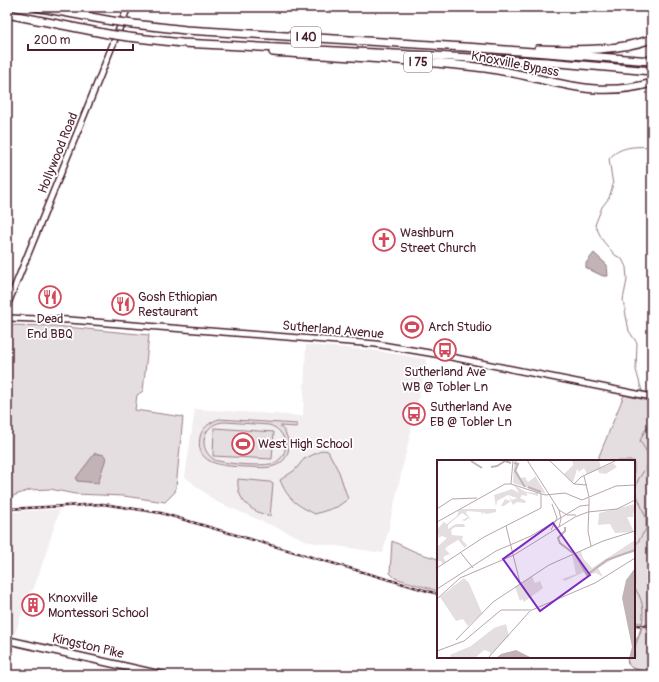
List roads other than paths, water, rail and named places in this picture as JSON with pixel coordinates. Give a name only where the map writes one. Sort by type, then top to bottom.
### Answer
[{"type":"highway","name":"I 40","points":[[36,7],[112,21],[186,30],[480,48],[652,61]]},
{"type":"highway","name":"I 40","points":[[7,14],[108,34],[182,43],[548,62],[651,71]]},
{"type":"highway","name":"Knoxville Bypass","points":[[480,48],[604,50],[618,49],[652,39]]},
{"type":"highway","name":"Knoxville Bypass","points":[[182,43],[269,52],[485,68],[571,87],[605,90],[652,83]]},
{"type":"main road","name":"Kingston Pike","points":[[7,640],[163,675]]},
{"type":"street","name":"Hollywood Road","points":[[7,306],[128,7]]},
{"type":"street","name":"Sutherland Avenue","points":[[7,318],[69,320],[376,344],[441,355],[652,397]]},
{"type":"waterway","points":[[652,147],[634,147],[623,149],[609,159],[613,185],[609,198],[602,207],[595,225],[603,241],[615,255],[622,259],[626,267],[627,280],[623,300],[629,331],[637,343],[636,370],[642,391],[652,395]]},
{"type":"waterway","points":[[635,490],[638,480],[650,461],[650,457],[640,441],[645,430],[652,425]]},
{"type":"waterway","points":[[635,490],[646,518],[646,529],[635,546]]},
{"type":"waterway","points":[[635,590],[643,608],[642,623],[635,642]]},
{"type":"waterway","points":[[627,658],[628,664],[632,668],[652,674]]},
{"type":"railway","points":[[7,509],[103,504],[161,513],[437,594]]},
{"type":"railway","points":[[635,625],[652,626]]},
{"type":"place","name":"Washburn Street Church","points":[[384,240]]},
{"type":"place","name":"Dead End BBQ","points":[[50,297]]},
{"type":"place","name":"Gosh Ethiopian Restaurant","points":[[123,304]]},
{"type":"place","name":"Arch Studio","points":[[412,327]]},
{"type":"place","name":"Sutherland Ave WB @ Tobler Ln","points":[[445,350]]},
{"type":"place","name":"Sutherland Ave EB @ Tobler Ln","points":[[414,414]]},
{"type":"place","name":"West High School","points":[[243,444]]},
{"type":"place","name":"Knoxville Montessori School","points":[[33,605]]}]
